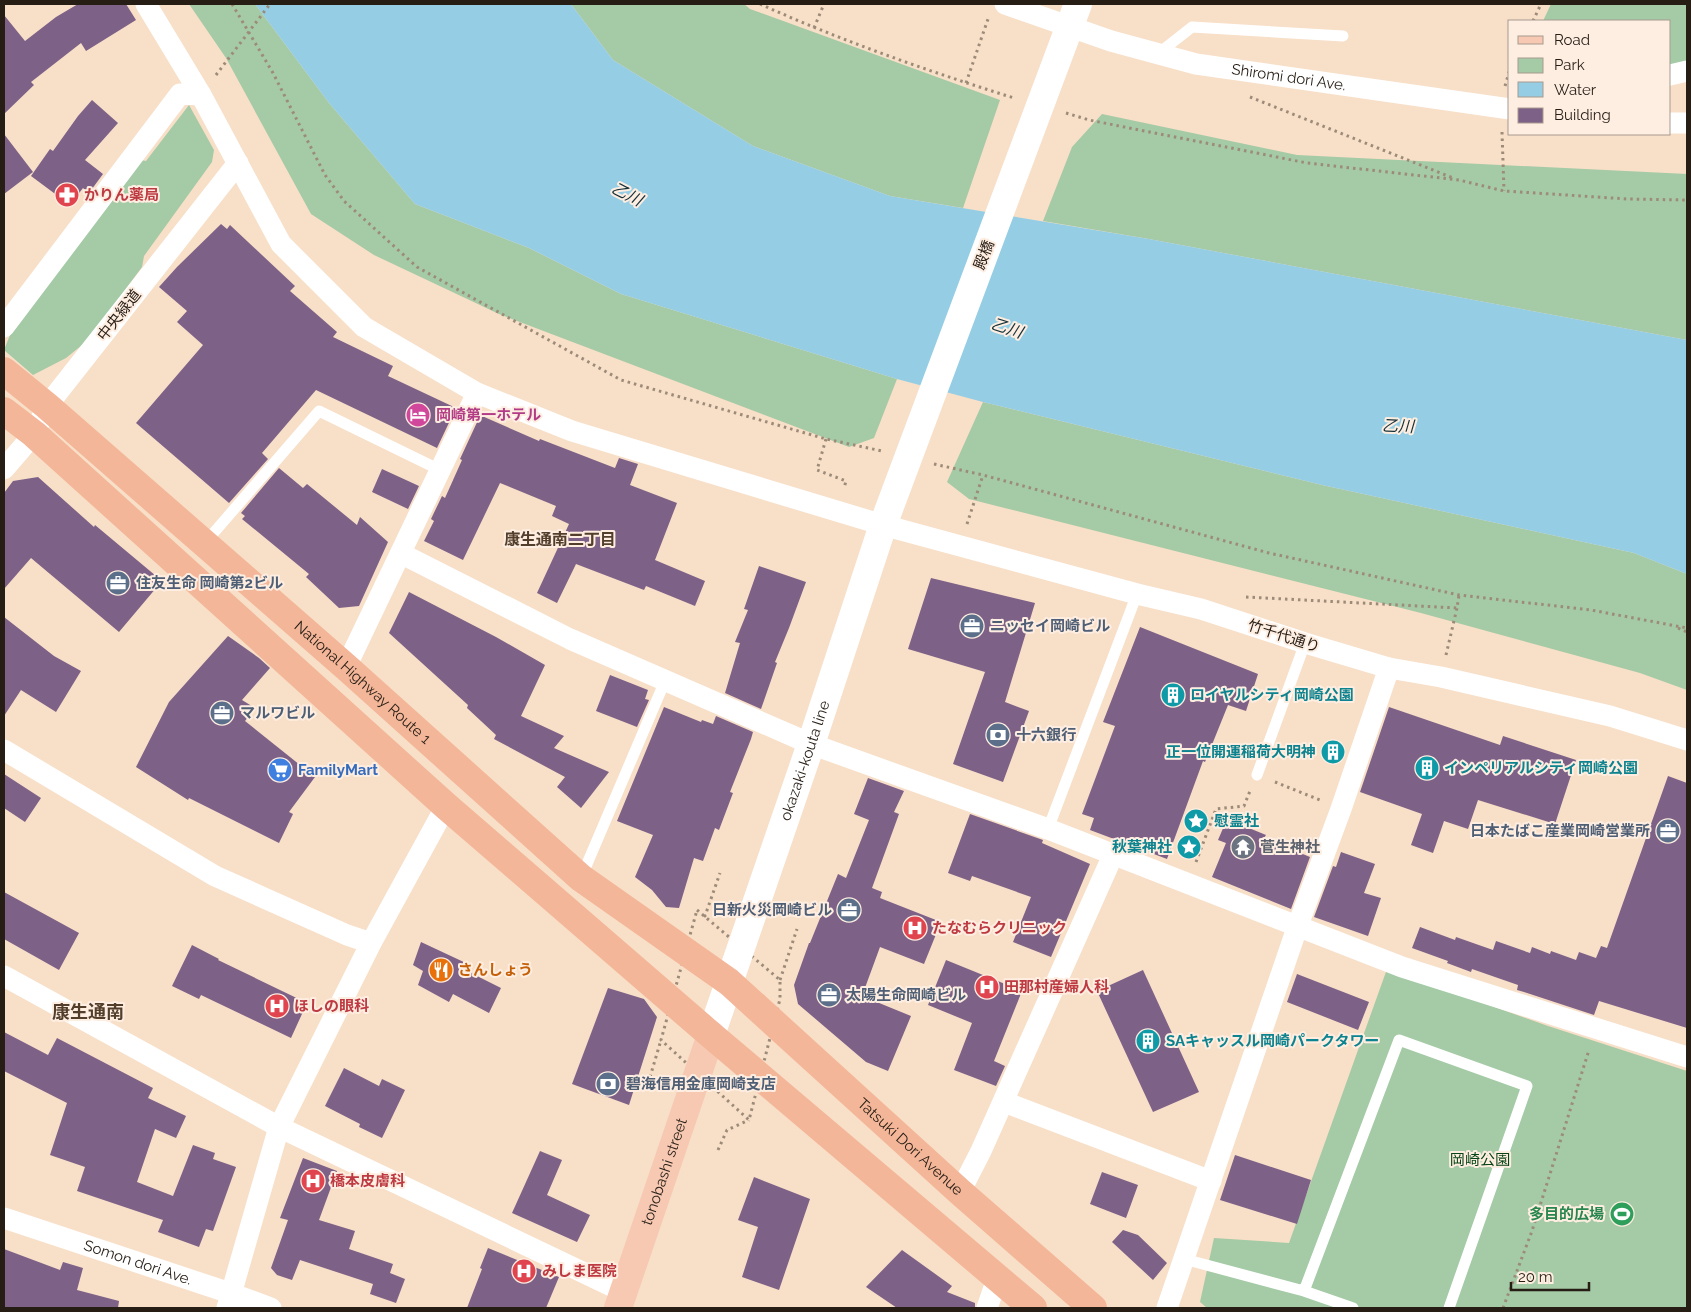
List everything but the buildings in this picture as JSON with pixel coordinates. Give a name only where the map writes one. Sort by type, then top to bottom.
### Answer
[{"type":"highway","name":"National Highway Route 1","points":[[4,372],[47,406],[346,667],[581,878],[729,982]]},
{"type":"highway","points":[[4,411],[34,434],[446,806],[711,1035],[1033,1308]]},
{"type":"highway","name":"Tatsuki Dori Avenue","points":[[729,982],[960,1192],[1093,1308]]},
{"type":"main road","name":"殿橋","points":[[898,485],[1074,15]]},
{"type":"main road","name":"okazaki-kouta line","points":[[711,1035],[898,485]]},
{"type":"main road","name":"tonobashi street","points":[[621,1300],[711,1035]]},
{"type":"street","name":"竹千代通り","points":[[146,4],[201,95],[281,244],[364,327],[477,393],[572,431],[883,525],[1137,594],[1201,609],[1389,668],[1441,677],[1610,716],[1687,740]]},
{"type":"street","name":"Shiromi dori Ave.","points":[[998,8],[1074,15],[1111,41],[1196,64],[1505,108]]},
{"type":"street","points":[[1671,75],[1687,71]]},
{"type":"street","points":[[4,327],[180,94],[201,95]]},
{"type":"street","points":[[1671,123],[1687,123]]},
{"type":"street","name":"中央緑道","points":[[4,469],[34,434],[47,406],[238,163]]},
{"type":"street","points":[[346,667],[402,554],[477,393]]},
{"type":"street","points":[[402,554],[570,639],[811,744],[1048,829],[1402,967],[1687,1057]]},
{"type":"street","points":[[1167,1308],[1298,925],[1341,809],[1389,668]]},
{"type":"street","points":[[4,750],[215,876],[347,936],[371,943]]},
{"type":"street","points":[[228,1300],[279,1127],[371,943],[446,806]]},
{"type":"street","points":[[960,1192],[1004,1102],[1113,855]]},
{"type":"street","points":[[4,976],[279,1127],[621,1300]]},
{"type":"street","points":[[1004,1102],[1210,1181]]},
{"type":"street","name":"Somon dori Ave.","points":[[4,1218],[228,1300],[272,1308]]},
{"type":"street","points":[[987,1308],[998,1279]]},
{"type":"lane","points":[[1159,54],[1192,27],[1343,36]]},
{"type":"lane","points":[[204,544],[319,411],[440,470]]},
{"type":"lane","points":[[1048,829],[1137,594]]},
{"type":"lane","points":[[1256,775],[1305,643]]},
{"type":"lane","points":[[581,878],[665,681]]},
{"type":"lane","points":[[1304,1291],[1399,1040],[1527,1086],[1449,1308]]},
{"type":"lane","points":[[1184,1259],[1304,1291],[1353,1308]]},
{"type":"path","points":[[232,4],[274,73],[325,175],[344,201],[417,267],[621,380],[826,438],[891,453]]},
{"type":"path","points":[[201,95],[270,4]]},
{"type":"path","points":[[760,4],[814,28],[966,83],[1023,100]]},
{"type":"path","points":[[814,28],[824,4]]},
{"type":"path","points":[[1533,20],[1541,4]]},
{"type":"path","points":[[966,83],[998,8]]},
{"type":"path","points":[[1242,94],[1458,180]]},
{"type":"path","points":[[1504,191],[1505,108]]},
{"type":"path","points":[[1061,112],[1089,120],[1307,163],[1458,180],[1504,191],[1628,199],[1687,200]]},
{"type":"path","points":[[826,438],[817,470],[846,481],[835,510]]},
{"type":"path","points":[[928,462],[1269,552],[1459,595],[1591,610],[1687,628]]},
{"type":"path","points":[[960,545],[983,475]]},
{"type":"path","points":[[1441,677],[1459,595]]},
{"type":"path","points":[[1244,597],[1457,608]]},
{"type":"path","points":[[1673,626],[1687,632]]},
{"type":"path","points":[[1190,883],[1197,857],[1216,809],[1244,806],[1256,775],[1341,809]]},
{"type":"path","points":[[698,910],[705,916],[720,873]]},
{"type":"path","points":[[780,980],[797,929]]},
{"type":"path","points":[[1503,1308],[1532,1231],[1596,1029]]},
{"type":"path","points":[[650,1077],[661,1040]]},
{"type":"path","points":[[718,1150],[727,1130],[749,1120]]},
{"type":"green space","points":[[189,4],[255,4],[329,103],[415,204],[529,248],[621,294],[897,379],[874,438],[849,447],[499,314],[374,255],[311,214],[226,58]]},
{"type":"green space","points":[[571,4],[744,4],[750,9],[1000,100],[963,208],[890,196],[753,146],[613,60]]},
{"type":"green space","points":[[1551,4],[1687,4],[1687,64],[1671,72],[1671,20],[1543,20]]},
{"type":"green space","points":[[189,105],[214,150],[212,162],[144,256],[142,267],[87,341],[66,358],[33,375],[4,350],[10,335],[141,160],[146,161]]},
{"type":"green space","points":[[1102,114],[1297,155],[1687,174],[1687,340],[1149,239],[1043,221],[1072,147]]},
{"type":"green space","points":[[983,402],[1322,485],[1634,553],[1687,574],[1687,690],[1640,673],[1421,613],[969,499],[947,482]]},
{"type":"green space","name":"岡崎公園","points":[[1387,969],[1548,1026],[1687,1071],[1687,1308],[1207,1308],[1200,1302],[1214,1238],[1289,1243]]},
{"type":"water","name":"乙川","points":[[255,4],[571,4],[613,60],[753,146],[890,196],[1149,239],[1687,340],[1687,574],[1634,553],[1322,485],[983,402],[897,379],[621,294],[529,248],[415,204],[329,103]]},
{"type":"place","name":"かりん薬局","points":[[67,195]]},
{"type":"place","name":"岡崎第一ホテル","points":[[418,415]]},
{"type":"place","name":"住友生命 岡崎第2ビル","points":[[118,583]]},
{"type":"place","name":"ニッセイ岡崎ビル","points":[[972,626]]},
{"type":"place","name":"ロイヤルシティ岡崎公園","points":[[1173,695]]},
{"type":"place","name":"マルワビル","points":[[222,713]]},
{"type":"place","name":"十六銀行","points":[[998,735]]},
{"type":"place","name":"正一位開運稲荷大明神","points":[[1333,752]]},
{"type":"place","name":"インペリアルシティ岡崎公園","points":[[1427,768]]},
{"type":"place","name":"FamilyMart","points":[[280,770]]},
{"type":"place","name":"慰霊社","points":[[1196,821]]},
{"type":"place","name":"日本たばこ産業岡崎営業所","points":[[1668,831]]},
{"type":"place","name":"秋葉神社","points":[[1189,847]]},
{"type":"place","name":"菅生神社","points":[[1243,847]]},
{"type":"place","name":"日新火災岡崎ビル","points":[[849,910]]},
{"type":"place","name":"たなむらクリニック","points":[[915,928]]},
{"type":"place","name":"さんしょう","points":[[441,970]]},
{"type":"place","name":"田那村産婦人科","points":[[987,987]]},
{"type":"place","name":"太陽生命岡崎ビル","points":[[829,995]]},
{"type":"place","name":"ほしの眼科","points":[[277,1006]]},
{"type":"place","name":"SAキャッスル岡崎パークタワー","points":[[1148,1041]]},
{"type":"place","name":"碧海信用金庫岡崎支店","points":[[608,1084]]},
{"type":"place","name":"橋本皮膚科","points":[[313,1181]]},
{"type":"place","name":"多目的広場","points":[[1622,1214]]},
{"type":"place","name":"みしま医院","points":[[524,1271]]},
{"type":"district","name":"康生通南二丁目","points":[[560,539]]},
{"type":"district","name":"康生通南","points":[[88,1011]]}]
